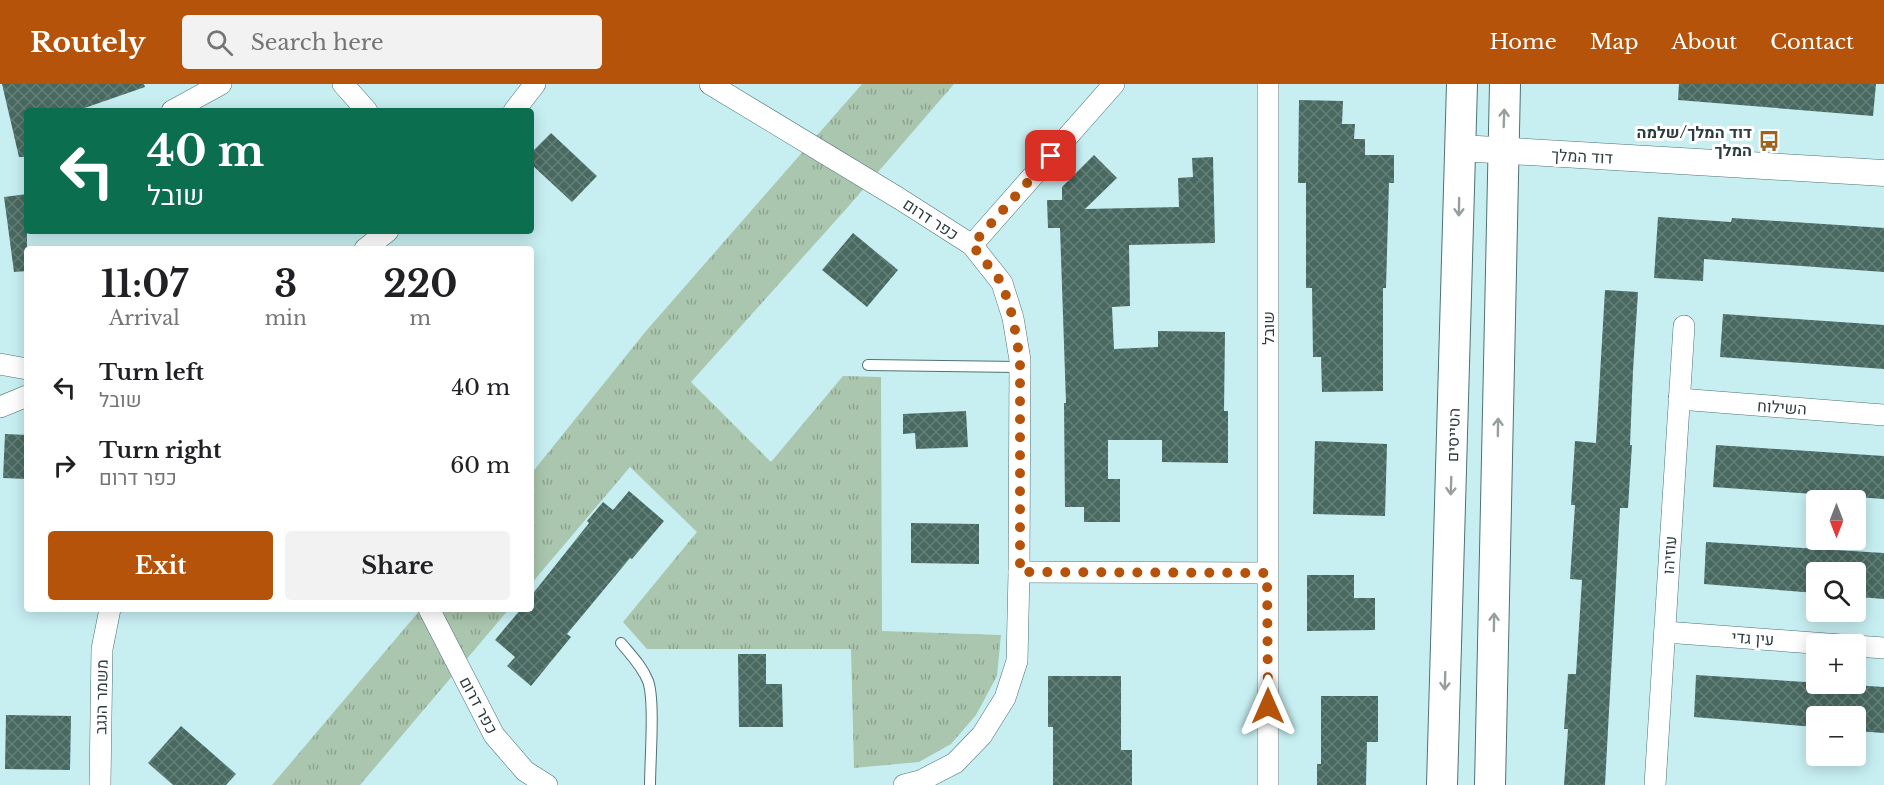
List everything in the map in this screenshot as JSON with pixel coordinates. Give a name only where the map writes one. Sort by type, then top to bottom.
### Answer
[{"type":"main road","name":"הטייסים","points":[[1442,785],[1462,84]]},
{"type":"main road","points":[[1490,785],[1505,84]]},
{"type":"street","points":[[177,108],[221,84]]},
{"type":"street","points":[[343,84],[364,108]]},
{"type":"street","points":[[516,108],[535,84]]},
{"type":"street","points":[[972,245],[1114,84]]},
{"type":"street","name":"שובל","points":[[1268,84],[1268,785]]},
{"type":"street","name":"כפר דרום","points":[[715,85],[972,245],[1002,283],[1013,318],[1020,367],[1020,572],[1017,661],[1005,698],[982,735],[955,764],[920,781],[904,785]]},
{"type":"street","name":"דוד המלך","points":[[1460,148],[1884,173]]},
{"type":"street","points":[[369,246],[384,234]]},
{"type":"street","name":"עוזיהו","points":[[1655,785],[1684,326]]},
{"type":"street","points":[[0,364],[24,368]]},
{"type":"street","points":[[0,407],[24,397]]},
{"type":"street","name":"השילוח","points":[[1679,399],[1884,415]]},
{"type":"street","points":[[1020,572],[1267,573]]},
{"type":"street","name":"משמר הנגב","points":[[100,785],[102,649],[109,612]]},
{"type":"street","name":"כפר דרום","points":[[431,612],[494,735],[519,778],[547,785]]},
{"type":"street","name":"עין גדי","points":[[1665,632],[1806,642]]},
{"type":"street","points":[[1866,647],[1884,648]]},
{"type":"lane","points":[[868,365],[1020,367]]},
{"type":"lane","points":[[621,643],[640,665],[649,684],[651,702],[650,785]]},
{"type":"green space","points":[[862,84],[954,84],[847,208],[691,382],[771,462],[843,376],[881,377],[882,631],[1001,635],[997,676],[976,715],[951,744],[919,762],[854,768],[851,649],[647,649],[623,622],[697,532],[630,467],[534,580],[534,470],[646,331]]},
{"type":"green space","points":[[418,612],[506,612],[360,785],[272,785]]},
{"type":"building","points":[[2,84],[144,84],[145,87],[85,108],[24,108],[24,157],[19,157]]},
{"type":"building","points":[[1679,84],[1876,84],[1873,116],[1678,100]]},
{"type":"building","points":[[1299,100],[1343,101],[1342,124],[1355,124],[1354,139],[1365,139],[1365,155],[1394,155],[1394,183],[1389,183],[1386,288],[1383,288],[1383,391],[1322,392],[1321,357],[1313,357],[1312,288],[1306,288],[1306,183],[1298,183]]},
{"type":"building","points":[[551,133],[597,176],[572,202],[534,167],[534,150]]},
{"type":"building","points":[[1094,155],[1117,178],[1085,209],[1179,207],[1178,178],[1193,177],[1192,158],[1213,157],[1215,243],[1129,245],[1130,306],[1112,307],[1114,349],[1158,347],[1158,331],[1225,332],[1224,411],[1228,411],[1228,463],[1162,462],[1162,440],[1108,440],[1108,479],[1120,479],[1120,522],[1084,522],[1084,507],[1065,507],[1064,403],[1066,403],[1060,228],[1048,228],[1047,200],[1062,200],[1062,187]]},
{"type":"building","points":[[24,194],[24,234],[27,234],[27,246],[24,246],[24,271],[14,272],[4,197]]},
{"type":"building","points":[[1658,217],[1731,222],[1732,218],[1884,228],[1884,272],[1704,259],[1703,281],[1654,278]]},
{"type":"building","points":[[853,233],[898,270],[867,307],[822,270]]},
{"type":"building","points":[[1605,290],[1638,292],[1628,508],[1620,508],[1605,785],[1564,785],[1568,729],[1564,729],[1568,674],[1576,674],[1582,580],[1570,579],[1575,505],[1571,505],[1575,441],[1596,443]]},
{"type":"building","points":[[1723,314],[1884,325],[1884,369],[1720,357]]},
{"type":"building","points":[[966,411],[968,447],[916,449],[915,433],[903,434],[903,414]]},
{"type":"building","points":[[5,434],[24,435],[24,479],[3,478]]},
{"type":"building","points":[[1315,441],[1387,444],[1385,516],[1313,514]]},
{"type":"building","points":[[1716,445],[1884,456],[1884,499],[1866,498],[1866,490],[1806,490],[1806,494],[1713,487]]},
{"type":"building","points":[[629,491],[664,521],[567,634],[571,637],[531,686],[507,666],[515,657],[495,640],[518,612],[534,612],[534,592],[603,502],[613,510]]},
{"type":"building","points":[[911,523],[979,524],[979,564],[911,563]]},
{"type":"building","points":[[1706,542],[1806,548],[1806,550],[1884,553],[1884,599],[1866,598],[1866,562],[1806,562],[1806,592],[1704,584]]},
{"type":"building","points":[[1307,575],[1354,575],[1354,598],[1375,598],[1375,630],[1307,631]]},
{"type":"building","points":[[738,654],[766,654],[766,684],[782,684],[783,727],[739,727]]},
{"type":"building","points":[[1696,675],[1806,682],[1806,694],[1866,694],[1866,686],[1884,687],[1884,733],[1866,732],[1866,706],[1806,706],[1806,726],[1694,717]]},
{"type":"building","points":[[1048,676],[1121,676],[1121,750],[1132,750],[1132,785],[1053,785],[1053,727],[1048,727]]},
{"type":"building","points":[[1321,696],[1378,696],[1378,742],[1367,742],[1366,785],[1317,785],[1317,764],[1321,764]]},
{"type":"building","points":[[6,715],[71,716],[70,770],[5,769]]},
{"type":"building","points":[[181,726],[236,774],[226,785],[173,785],[148,763]]},
{"type":"place","name":"דוד המלך/שלמה המלך","points":[[1769,141]]},
{"type":"route","points":[[1051,156],[972,245],[1002,283],[1013,318],[1020,360],[1020,572],[1267,573],[1268,706]]}]
